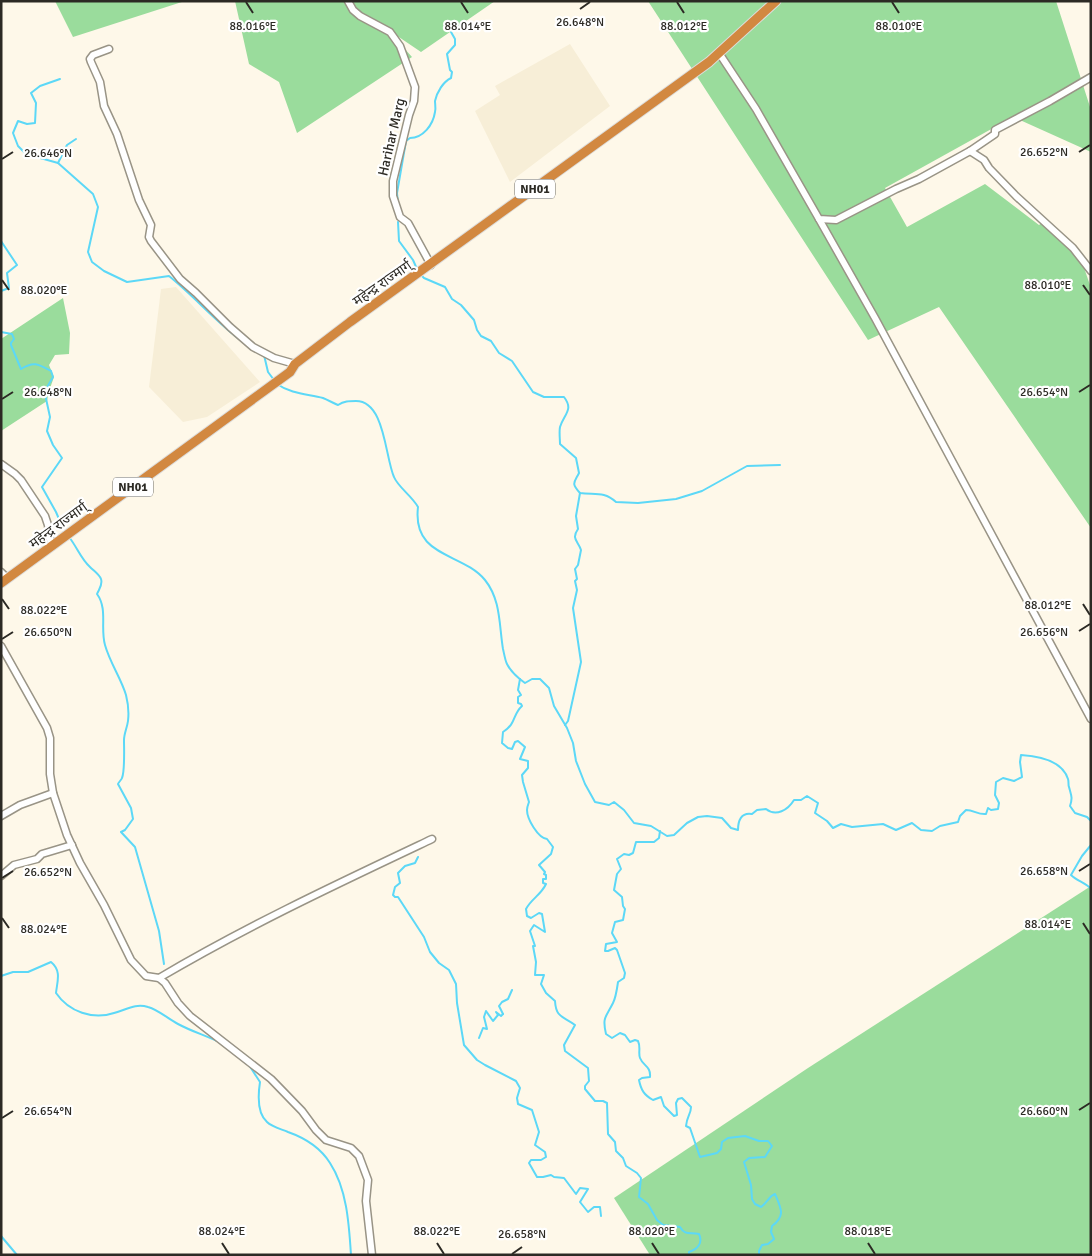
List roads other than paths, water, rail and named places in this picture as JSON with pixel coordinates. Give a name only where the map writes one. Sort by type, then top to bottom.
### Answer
[{"type":"highway","name":"महेन्द्र राज्मार्ग्","points":[[3,577],[51,547],[264,391],[350,322],[431,265],[720,53],[776,1]]},
{"type":"street","name":"Harihar Marg","points":[[348,1],[353,10],[360,16],[390,32],[400,46],[415,87],[414,101],[393,181],[392,196],[400,217],[408,223],[431,265]]},
{"type":"street","points":[[109,49],[93,55],[90,59],[100,82],[104,106],[117,134],[139,200],[151,225],[149,236],[151,242],[180,280],[196,293],[230,328],[254,347],[292,368]]},
{"type":"street","points":[[720,53],[756,109],[875,318],[1091,719]]},
{"type":"street","points":[[819,219],[836,220],[919,179],[970,151],[995,134],[995,130],[1091,77]]},
{"type":"street","points":[[970,151],[984,160],[989,168],[1016,196],[1073,248],[1091,271]]},
{"type":"street","points":[[1,464],[21,480],[45,516],[51,547]]},
{"type":"street","points":[[1,646],[47,728],[50,738],[50,774],[53,793],[80,863],[104,905],[131,960],[146,976],[159,978],[165,983],[178,1003],[190,1016],[271,1079],[302,1111],[326,1140],[351,1148],[359,1156],[368,1180],[366,1201],[372,1255]]},
{"type":"street","points":[[1,816],[20,805],[53,793]]},
{"type":"street","points":[[159,978],[272,915],[432,839]]},
{"type":"street","points":[[1,876],[14,865],[37,859],[42,854],[72,845]]},
{"type":"waterway","points":[[398,203],[397,193],[406,141],[419,136],[430,126],[434,117],[437,94],[451,78],[452,72],[447,54],[455,45],[455,39],[451,32]]},
{"type":"waterway","points":[[60,79],[40,86],[31,93],[36,103],[35,123],[27,124],[18,121],[13,133],[18,146],[26,154],[58,163],[93,194],[98,207],[88,252],[92,262],[104,271],[127,282],[169,276],[243,342]]},
{"type":"waterway","points":[[58,163],[67,145],[76,139]]},
{"type":"waterway","points":[[398,222],[399,241],[413,260],[417,269]]},
{"type":"waterway","points":[[1,241],[17,265],[7,273],[9,288],[1,291]]},
{"type":"waterway","points":[[421,275],[445,287],[452,299],[461,305],[474,320],[481,336],[491,341],[499,353],[512,361],[533,392],[544,397],[564,397],[567,401],[568,409],[560,427],[560,444],[576,458],[579,473],[574,485],[580,493],[599,494],[607,496],[616,502],[638,503],[676,499],[702,491],[747,466],[780,465]]},
{"type":"waterway","points":[[1,332],[12,334],[14,339],[11,345],[21,369],[36,364],[51,371],[53,377],[45,394],[50,417],[47,431],[53,445],[62,458],[42,487],[62,526]]},
{"type":"waterway","points":[[264,355],[268,372],[274,380]]},
{"type":"waterway","points":[[277,384],[288,390],[323,398],[338,405],[351,401],[366,403],[373,410],[382,432],[394,477],[418,507],[418,524],[423,536],[430,545],[464,564],[485,580],[497,604],[503,649],[509,667],[525,683],[532,679],[540,679],[549,688],[554,706],[567,728],[573,743],[576,761],[585,784],[595,802],[609,805],[614,802],[624,810],[634,823],[651,826],[667,836],[674,835],[687,823],[698,817],[707,816],[722,818],[731,828],[738,830],[740,820],[745,814],[752,814],[757,810],[766,809],[778,812],[788,807],[794,800],[801,800],[807,796],[818,803],[815,813],[827,821],[833,828],[841,824],[852,827],[883,824],[896,830],[912,823],[921,830],[932,831],[940,826],[958,822],[960,816],[966,810],[986,814],[988,808],[991,810],[998,809],[999,803],[995,795],[996,782],[1003,778],[1014,781],[1022,777],[1021,755],[1049,760],[1061,767],[1068,780],[1072,798],[1070,806],[1075,813],[1087,817],[1091,821]]},
{"type":"waterway","points":[[565,725],[568,721],[581,662],[573,608],[577,590],[575,569],[578,565],[581,550],[575,538],[578,529],[576,516],[580,493]]},
{"type":"waterway","points":[[69,537],[87,564],[101,579],[101,585],[97,594],[103,612],[105,645],[124,689],[128,708],[128,721],[124,738],[124,770],[122,779],[118,784],[131,808],[133,819],[125,830],[121,832],[135,847],[159,931],[164,964]]},
{"type":"waterway","points":[[520,679],[518,690],[521,695],[518,697],[518,703],[522,706],[513,722],[503,732],[502,743],[512,749],[515,742],[518,741],[525,747],[520,759],[528,761],[528,768],[522,775],[529,802],[527,814],[537,832],[547,839],[553,847],[551,854],[539,865],[545,872],[546,879],[543,879],[543,883],[546,884],[526,909],[527,916],[531,918],[539,913],[542,914],[545,932],[534,925],[530,931],[535,946],[533,946],[536,962],[535,975],[544,975],[541,984],[546,993],[555,1001],[557,1011],[575,1025],[564,1045],[565,1051],[588,1068],[589,1081],[585,1089],[595,1101],[607,1103],[608,1134],[615,1142],[616,1151],[623,1158],[626,1166],[641,1178],[639,1197],[648,1204],[657,1220],[663,1225],[680,1227],[686,1233],[699,1234],[699,1245],[689,1252],[689,1255]]},
{"type":"waterway","points":[[660,831],[659,838],[654,842],[636,842],[633,853],[629,855],[624,854],[617,859],[621,869],[617,874],[614,890],[622,897],[625,909],[623,920],[615,922],[612,933],[617,942],[606,944],[605,951],[615,948],[617,950],[625,973],[624,978],[618,982],[614,1001],[605,1017],[606,1034],[612,1038],[620,1033],[625,1035],[630,1042],[638,1041],[640,1058],[650,1073],[650,1077],[639,1080],[647,1096],[653,1100],[661,1097],[664,1106],[674,1116],[677,1115],[676,1103],[678,1099],[682,1098],[691,1107],[686,1126],[690,1128],[700,1157],[717,1153],[721,1149],[722,1142],[728,1138],[745,1136],[759,1141],[768,1141],[772,1146],[765,1157],[749,1158],[744,1162],[751,1185],[752,1199],[755,1204],[761,1207],[775,1194],[781,1212],[779,1219],[772,1226],[771,1232],[774,1239],[768,1244],[762,1245],[759,1255]]},
{"type":"waterway","points":[[1091,845],[1071,875],[1091,889]]},
{"type":"waterway","points":[[418,857],[415,863],[405,866],[398,873],[400,883],[395,887],[393,895],[398,897],[424,937],[430,952],[439,963],[449,970],[456,984],[464,1045],[477,1060],[516,1081],[520,1088],[517,1098],[518,1104],[532,1110],[539,1132],[535,1145],[545,1152],[546,1157],[541,1160],[531,1160],[529,1163],[537,1177],[551,1175],[564,1178],[576,1194],[580,1188],[588,1189],[580,1202],[588,1212],[594,1207],[600,1207],[601,1216]]},
{"type":"waterway","points":[[1,976],[13,972],[28,972],[51,962],[58,973],[56,993],[61,1000],[75,1010],[98,1016],[135,1006],[148,1007],[174,1022],[217,1041]]},
{"type":"waterway","points":[[503,1014],[499,1006],[508,999],[512,990]]},
{"type":"waterway","points":[[479,1038],[483,1028],[487,1029],[484,1017],[486,1011],[493,1021],[498,1015],[496,1012],[501,1016],[503,1014]]},
{"type":"waterway","points":[[249,1065],[260,1082],[259,1104],[261,1114],[267,1122],[312,1144],[322,1152],[336,1173],[344,1195],[351,1255]]},
{"type":"waterway","points":[[1,1236],[17,1255]]}]
